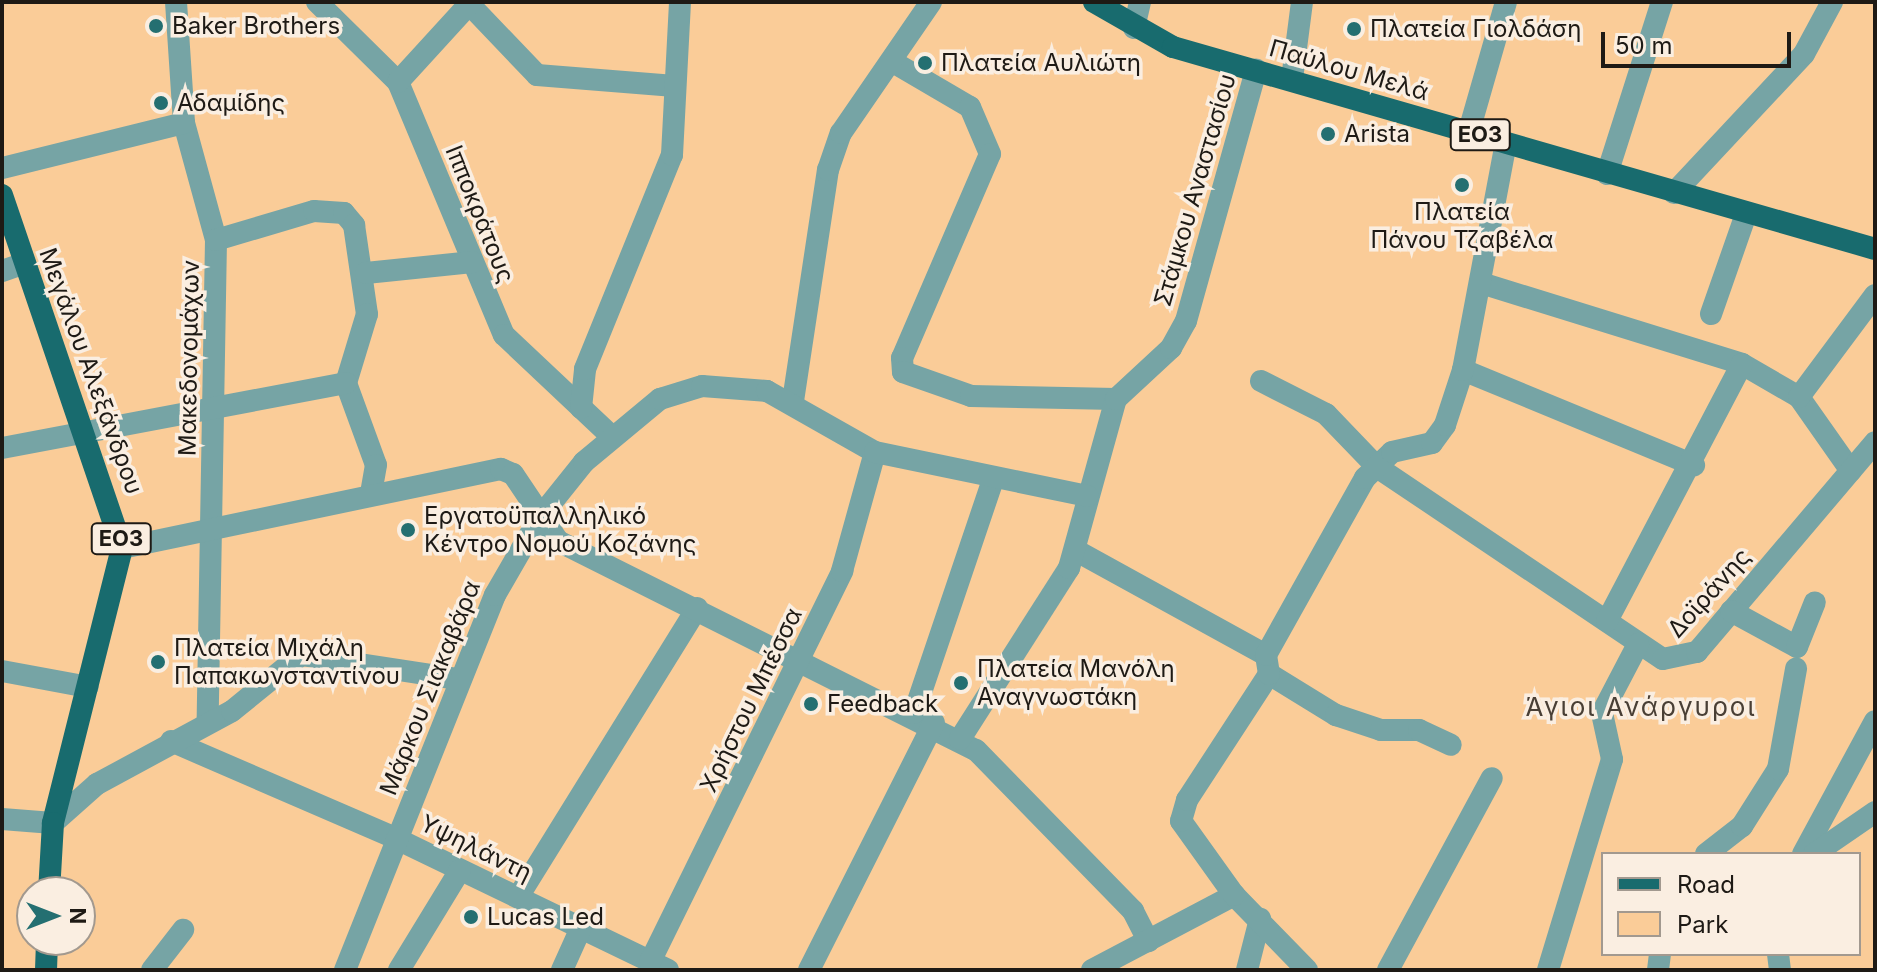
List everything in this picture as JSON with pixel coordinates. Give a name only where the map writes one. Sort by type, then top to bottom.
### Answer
[{"type":"main road","name":"Παύλου Μελά","points":[[1094,2],[1134,28],[1256,70],[1607,174],[1875,249]]},
{"type":"main road","name":"Μεγάλου Αλεξάνδρου","points":[[2,195],[87,434],[122,548]]},
{"type":"main road","name":"ΕΟ3","points":[[50,876],[53,823],[122,548]]},
{"type":"street","name":"Μακεδονομάχων","points":[[176,2],[184,123],[216,240],[208,719]]},
{"type":"street","name":"Ιπποκράτους","points":[[317,2],[398,82],[504,335],[610,435]]},
{"type":"street","points":[[581,408],[585,369],[672,155],[680,2]]},
{"type":"street","points":[[793,401],[828,170],[841,133],[893,62],[931,2]]},
{"type":"street","points":[[1134,28],[1140,2]]},
{"type":"street","points":[[1292,79],[1302,2]]},
{"type":"street","points":[[1469,131],[1506,2]]},
{"type":"street","points":[[1607,174],[1662,2]]},
{"type":"street","points":[[1674,193],[1804,54],[1832,2]]},
{"type":"street","points":[[398,82],[471,4],[537,75],[675,86]]},
{"type":"street","points":[[893,62],[970,107],[990,154],[902,358],[903,372],[913,379],[971,396],[1116,399],[1087,496],[1075,550],[1058,591],[960,739]]},
{"type":"street","name":"Στάμκου Αναστασίου","points":[[1116,399],[1171,348],[1186,321],[1256,70]]},
{"type":"street","points":[[2,168],[184,123]]},
{"type":"street","points":[[1307,970],[1234,895],[1181,821],[1187,800],[1268,664],[1377,467],[1392,452],[1432,443],[1463,370],[1506,143]]},
{"type":"street","points":[[216,240],[332,210],[354,225],[366,273],[367,314],[346,383],[376,465],[371,493]]},
{"type":"street","points":[[1711,314],[1746,214]]},
{"type":"street","points":[[366,273],[472,262]]},
{"type":"street","points":[[2,271],[25,263]]},
{"type":"street","points":[[1481,283],[1742,364],[1799,397],[1851,471]]},
{"type":"street","points":[[1799,397],[1875,295]]},
{"type":"street","points":[[1607,621],[1694,465],[1742,364]]},
{"type":"street","points":[[1463,370],[1694,465]]},
{"type":"street","points":[[1261,381],[1326,414],[1377,467],[1638,644]]},
{"type":"street","points":[[2,448],[346,383]]},
{"type":"street","name":"Μάρκου Σιακαβάρα","points":[[345,970],[458,679],[540,517],[610,435],[660,399],[692,388],[737,386],[793,401],[875,452],[993,480],[1087,496]]},
{"type":"street","name":"Δοϊράνης","points":[[1548,970],[1612,759],[1602,713],[1638,644],[1663,659],[1688,659],[1875,442]]},
{"type":"street","name":"Χρήστου Μπέσσα","points":[[659,966],[842,571],[875,452]]},
{"type":"street","points":[[122,548],[371,493],[501,469],[513,474],[558,541],[924,718],[960,739],[1133,911],[1148,941]]},
{"type":"street","points":[[809,970],[924,718],[993,480]]},
{"type":"street","points":[[1075,550],[1268,664],[1336,715],[1381,730],[1419,730],[1451,745]]},
{"type":"street","points":[[1709,852],[1742,826],[1778,769],[1797,658],[1815,602]]},
{"type":"street","points":[[518,897],[697,608]]},
{"type":"street","points":[[1731,611],[1797,658]]},
{"type":"street","points":[[2,819],[53,823],[97,784],[208,719],[232,711],[301,655],[458,679]]},
{"type":"street","points":[[2,671],[88,687]]},
{"type":"street","points":[[1804,852],[1875,721]]},
{"type":"street","name":"Υψηλάντη","points":[[171,741],[397,839],[659,966]]},
{"type":"street","points":[[1388,970],[1492,778]]},
{"type":"street","points":[[1817,852],[1875,812]]},
{"type":"street","points":[[399,970],[460,870]]},
{"type":"street","points":[[1092,970],[1234,895]]},
{"type":"street","points":[[1247,970],[1260,919]]},
{"type":"street","points":[[562,970],[581,928]]},
{"type":"street","points":[[152,970],[183,930]]},
{"type":"green space","points":[[2,2],[1875,2],[1875,970],[2,970]]},
{"type":"place","name":"Baker Brothers","points":[[156,26]]},
{"type":"place","name":"Πλατεία Γιολδάση","points":[[1354,29]]},
{"type":"place","name":"Πλατεία Αυλιώτη","points":[[925,63]]},
{"type":"place","name":"Αδαμίδης","points":[[161,103]]},
{"type":"place","name":"Arista","points":[[1328,134]]},
{"type":"place","name":"Πλατεία Πάνου Τζαβέλα","points":[[1462,185]]},
{"type":"place","name":"Εργατοϋπαλληλικό Κέντρο Νομού Κοζάνης","points":[[408,530]]},
{"type":"place","name":"Πλατεία Μιχάλη Παπακωνσταντίνου","points":[[158,662]]},
{"type":"place","name":"Πλατεία Μανόλη Αναγνωστάκη","points":[[961,683]]},
{"type":"place","name":"Feedback","points":[[811,704]]},
{"type":"place","name":"Lucas Led","points":[[471,917]]},
{"type":"district","name":"Άγιοι Ανάργυροι","points":[[1641,707]]}]
